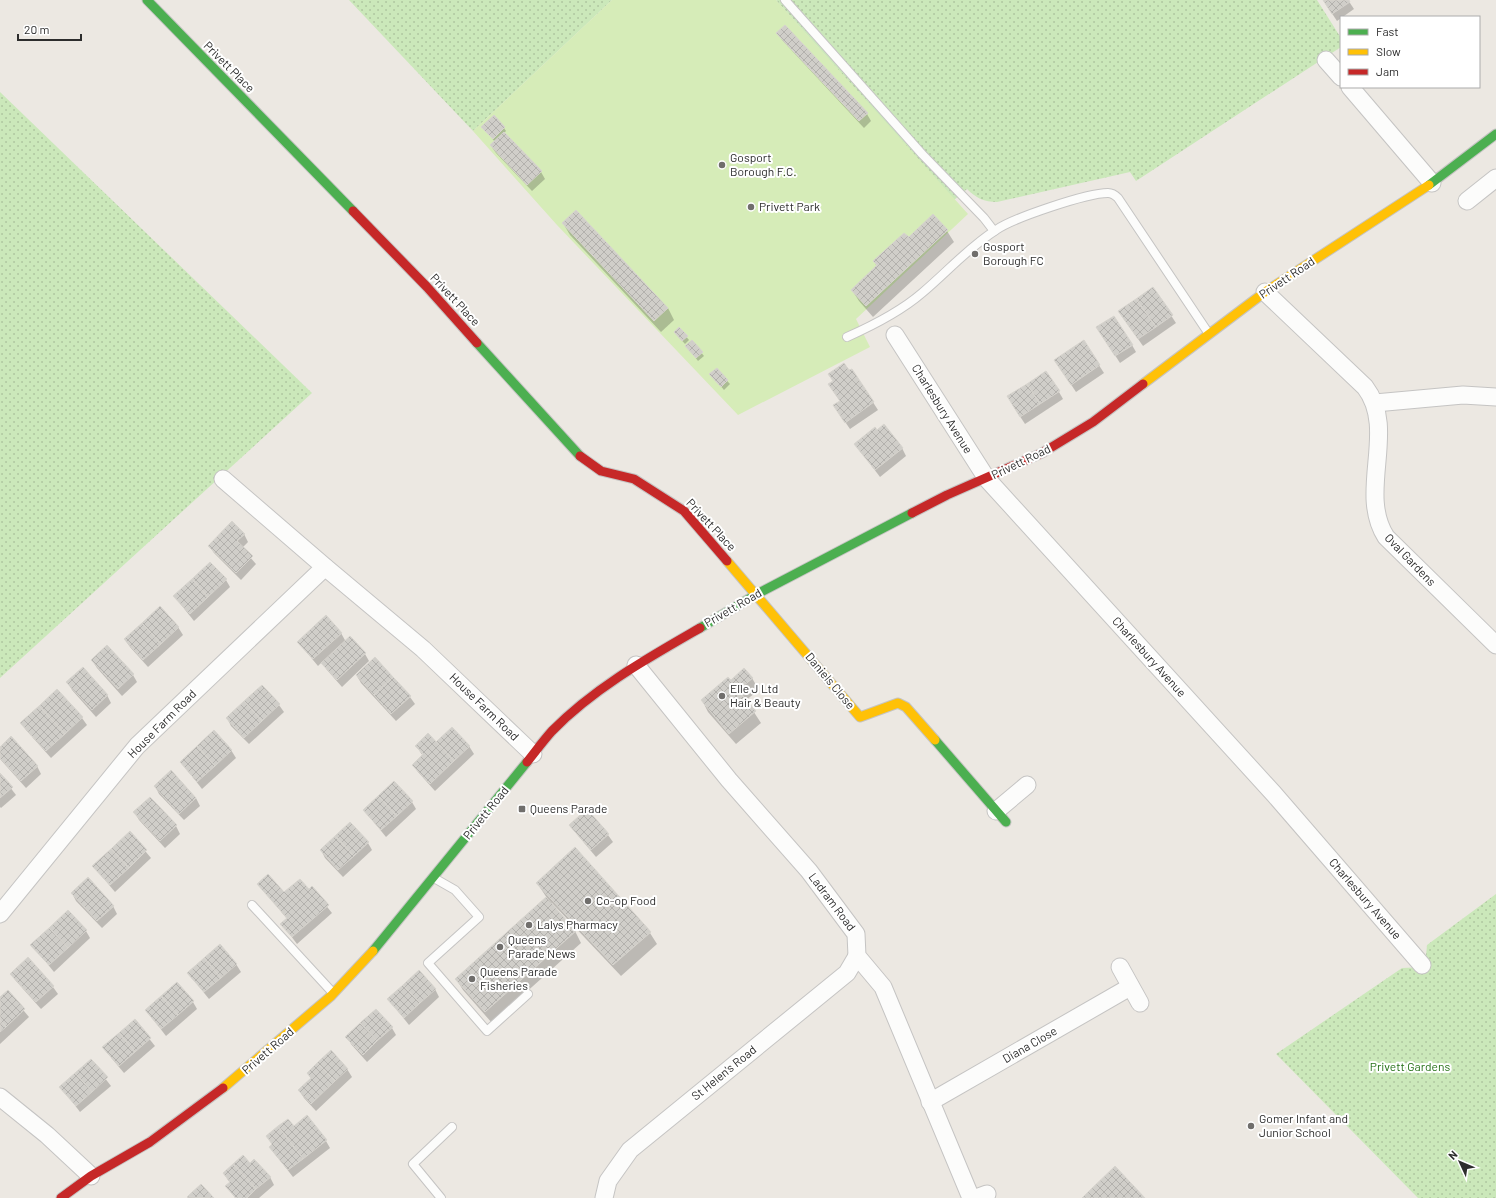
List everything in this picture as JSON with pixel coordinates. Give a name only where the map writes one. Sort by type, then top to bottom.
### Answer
[{"type":"main road","name":"Privett Place","points":[[147,0],[427,287],[582,458],[601,471],[634,479],[679,507],[757,594]]},
{"type":"main road","name":"Privett Road","points":[[61,1198],[91,1176],[150,1142],[231,1082],[334,993],[368,957],[434,878],[551,732],[579,706],[636,665],[757,594],[947,495],[1042,454],[1093,422],[1264,292],[1432,183],[1496,134]]},
{"type":"main road","name":"Daniels Close","points":[[757,594],[860,717],[898,703],[906,707],[1001,816]]},
{"type":"street","points":[[1326,60],[1340,76]]},
{"type":"street","points":[[1351,88],[1432,183]]},
{"type":"street","points":[[1467,201],[1496,178]]},
{"type":"street","name":"Oval Gardens","points":[[1264,292],[1365,387],[1375,404],[1378,423],[1376,506],[1382,531],[1394,547],[1496,645]]},
{"type":"street","name":"Charlesbury Avenue","points":[[892,326],[986,478],[1274,794],[1422,965]]},
{"type":"street","points":[[1375,404],[1463,395],[1496,397]]},
{"type":"street","name":"House Farm Road","points":[[223,479],[325,568],[423,649],[533,754]]},
{"type":"street","name":"House Farm Road","points":[[0,914],[36,872],[137,746],[325,568]]},
{"type":"street","name":"Ladram Road","points":[[636,665],[729,780],[809,871],[856,934],[856,956]]},
{"type":"street","name":"Daniels Close","points":[[1001,816],[1027,785]]},
{"type":"street","points":[[856,956],[883,987],[930,1102],[978,1197]]},
{"type":"street","name":"St Helen's Road","points":[[604,1198],[608,1181],[630,1150],[847,973],[856,956]]},
{"type":"street","points":[[1120,967],[1140,1003]]},
{"type":"street","name":"Diana Close","points":[[930,1102],[1130,987]]},
{"type":"street","points":[[0,1097],[47,1135],[91,1176]]},
{"type":"lane","points":[[785,0],[922,154],[984,218],[994,231]]},
{"type":"lane","points":[[847,338],[892,326],[922,294],[969,250],[994,231],[1021,218],[1097,194],[1111,193],[1118,198],[1209,334]]},
{"type":"lane","points":[[434,878],[455,890],[479,917],[428,963],[487,1031],[528,994]]},
{"type":"lane","points":[[252,905],[334,993]]},
{"type":"lane","points":[[441,1198],[413,1164],[452,1127]]},
{"type":"green space","points":[[349,0],[612,0],[473,131]]},
{"type":"green space","name":"Privett Park","points":[[612,0],[776,0],[968,214],[856,319],[870,347],[738,415],[557,225],[473,131]]},
{"type":"green space","points":[[776,0],[1317,0],[1340,36],[1340,48],[1136,181],[1130,172],[997,202],[980,199],[967,189],[954,200]]},
{"type":"green space","points":[[0,92],[312,393],[0,678]]},
{"type":"green space","name":"Privett Gardens","points":[[1496,894],[1496,1198],[1418,1198],[1276,1054],[1402,968],[1425,967],[1427,945]]},
{"type":"building","points":[[1323,0],[1349,0],[1350,2],[1332,14]]},
{"type":"building","points":[[785,25],[868,113],[859,121],[776,33]]},
{"type":"building","points":[[494,115],[505,127],[493,139],[481,127]]},
{"type":"building","points":[[504,132],[542,171],[527,185],[490,145]]},
{"type":"building","points":[[576,210],[668,308],[654,321],[562,223]]},
{"type":"building","points":[[933,214],[948,230],[866,306],[851,290],[877,265],[873,261],[904,233],[909,237]]},
{"type":"building","points":[[1153,287],[1173,315],[1156,327],[1136,299]]},
{"type":"building","points":[[1136,299],[1156,327],[1138,339],[1118,311]]},
{"type":"building","points":[[1114,316],[1133,345],[1115,356],[1096,327]]},
{"type":"building","points":[[679,327],[688,336],[682,341],[674,332]]},
{"type":"building","points":[[692,340],[703,352],[696,358],[685,346]]},
{"type":"building","points":[[1084,340],[1100,365],[1071,385],[1054,360]]},
{"type":"building","points":[[844,363],[849,370],[852,369],[874,402],[845,423],[833,405],[840,401],[828,384],[833,381],[828,374]]},
{"type":"building","points":[[717,368],[728,380],[721,387],[709,374]]},
{"type":"building","points":[[1046,371],[1060,391],[1040,404],[1027,384]]},
{"type":"building","points":[[1027,384],[1040,404],[1020,417],[1007,396]]},
{"type":"building","points":[[884,424],[903,448],[875,470],[854,444],[875,427],[877,430]]},
{"type":"building","points":[[232,521],[245,534],[237,541],[253,556],[236,573],[208,546]]},
{"type":"building","points":[[210,562],[227,579],[208,597],[192,579]]},
{"type":"building","points":[[192,579],[208,597],[190,614],[173,596]]},
{"type":"building","points":[[160,606],[179,627],[161,644],[142,623]]},
{"type":"building","points":[[326,615],[342,633],[313,659],[297,642]]},
{"type":"building","points":[[142,623],[161,644],[143,660],[124,639]]},
{"type":"building","points":[[350,636],[366,653],[337,680],[321,663]]},
{"type":"building","points":[[107,645],[134,674],[118,689],[91,660]]},
{"type":"building","points":[[375,657],[393,677],[374,695],[356,675]]},
{"type":"building","points":[[83,667],[108,695],[92,710],[66,682]]},
{"type":"building","points":[[744,668],[753,678],[738,690],[756,711],[729,734],[701,700],[728,677],[731,680]]},
{"type":"building","points":[[393,677],[411,696],[391,714],[374,695]]},
{"type":"building","points":[[262,685],[280,704],[262,721],[244,701]]},
{"type":"building","points":[[57,689],[83,717],[65,734],[39,706]]},
{"type":"building","points":[[244,701],[262,721],[244,738],[226,718]]},
{"type":"building","points":[[39,706],[65,734],[46,751],[20,723]]},
{"type":"building","points":[[452,727],[470,746],[454,761],[436,742]]},
{"type":"building","points":[[214,730],[232,750],[215,766],[197,746]]},
{"type":"building","points":[[428,733],[454,761],[430,784],[412,765],[423,754],[415,746]]},
{"type":"building","points":[[11,736],[38,766],[21,781],[0,758],[0,747]]},
{"type":"building","points":[[197,746],[215,766],[197,782],[180,762]]},
{"type":"building","points":[[171,770],[196,798],[179,814],[154,786]]},
{"type":"building","points":[[0,773],[13,787],[0,798]]},
{"type":"building","points":[[394,781],[413,801],[397,816],[378,796]]},
{"type":"building","points":[[378,796],[397,816],[381,830],[363,810]]},
{"type":"building","points":[[150,797],[177,825],[160,841],[133,812]]},
{"type":"building","points":[[587,809],[609,834],[591,850],[569,825]]},
{"type":"building","points":[[350,822],[369,842],[354,856],[335,836]]},
{"type":"building","points":[[130,831],[147,850],[129,868],[111,849]]},
{"type":"building","points":[[335,836],[354,856],[338,870],[320,850]]},
{"type":"building","name":"Co-op Food","points":[[575,847],[651,932],[613,965],[536,883]]},
{"type":"building","points":[[111,849],[129,868],[110,885],[92,866]]},
{"type":"building","points":[[268,874],[284,892],[300,879],[309,889],[312,886],[329,905],[292,937],[280,924],[287,918],[257,884]]},
{"type":"building","points":[[88,877],[114,906],[97,921],[71,893]]},
{"type":"building","points":[[546,897],[576,931],[485,1012],[455,979]]},
{"type":"building","points":[[68,910],[87,930],[68,948],[49,928]]},
{"type":"building","points":[[49,928],[68,948],[49,965],[30,945]]},
{"type":"building","points":[[220,944],[237,964],[221,978],[204,958]]},
{"type":"building","points":[[28,957],[54,986],[36,1002],[10,974]]},
{"type":"building","points":[[204,958],[221,978],[204,992],[187,973]]},
{"type":"building","points":[[419,970],[436,989],[420,1003],[403,985]]},
{"type":"building","points":[[177,982],[194,1001],[178,1015],[161,996]]},
{"type":"building","points":[[403,985],[420,1003],[404,1018],[387,999]]},
{"type":"building","points":[[8,990],[25,1009],[6,1027],[0,1020],[0,997]]},
{"type":"building","points":[[161,996],[178,1015],[161,1029],[145,1010]]},
{"type":"building","points":[[376,1009],[393,1027],[377,1041],[360,1023]]},
{"type":"building","points":[[135,1019],[151,1038],[135,1052],[119,1033]]},
{"type":"building","points":[[0,1020],[6,1027],[0,1032]]},
{"type":"building","points":[[360,1023],[377,1041],[363,1055],[345,1037]]},
{"type":"building","points":[[119,1033],[135,1052],[119,1066],[102,1047]]},
{"type":"building","points":[[331,1050],[348,1069],[335,1081],[317,1063]]},
{"type":"building","points":[[91,1059],[108,1077],[92,1092],[75,1073]]},
{"type":"building","points":[[317,1063],[335,1081],[311,1104],[298,1090],[311,1078],[307,1073]]},
{"type":"building","points":[[75,1073],[92,1092],[76,1106],[59,1087]]},
{"type":"building","points":[[307,1115],[327,1140],[303,1159],[278,1126],[288,1119],[294,1126]]},
{"type":"building","points":[[278,1126],[303,1159],[288,1170],[269,1147],[272,1144],[266,1136]]},
{"type":"building","points":[[243,1155],[250,1163],[254,1159],[271,1177],[256,1189],[233,1164]]},
{"type":"building","points":[[233,1164],[256,1189],[247,1198],[236,1198],[225,1186],[230,1182],[223,1173]]},
{"type":"building","points":[[1115,1166],[1145,1198],[1082,1198]]},
{"type":"building","points":[[201,1184],[214,1198],[187,1197]]},
{"type":"traffic: fast","points":[[147,0],[353,211]]},
{"type":"traffic: fast","points":[[1429,185],[1496,134]]},
{"type":"traffic: fast","points":[[477,343],[580,456]]},
{"type":"traffic: fast","points":[[700,628],[757,594],[912,513]]},
{"type":"traffic: fast","points":[[935,740],[1006,822]]},
{"type":"traffic: fast","points":[[373,951],[527,762]]},
{"type":"traffic: slow","points":[[1143,384],[1265,292],[1429,185]]},
{"type":"traffic: slow","points":[[727,561],[860,717],[898,703],[906,707],[935,740]]},
{"type":"traffic: slow","points":[[223,1088],[331,996],[373,951]]},
{"type":"traffic: jam","points":[[353,211],[427,287],[477,343]]},
{"type":"traffic: jam","points":[[912,513],[947,495],[1042,453],[1093,422],[1143,384]]},
{"type":"traffic: jam","points":[[580,456],[601,471],[634,479],[684,511],[727,561]]},
{"type":"traffic: jam","points":[[527,762],[552,731],[568,715],[604,687],[700,628]]},
{"type":"traffic: jam","points":[[61,1198],[91,1176],[150,1142],[223,1088]]},
{"type":"place","name":"Gosport Borough F.C.","points":[[722,165]]},
{"type":"place","name":"Privett Park","points":[[751,207]]},
{"type":"place","name":"Gosport Borough FC","points":[[975,254]]},
{"type":"place","name":"Elle J Ltd Hair & Beauty","points":[[722,696]]},
{"type":"place","name":"Queens Parade","points":[[522,809]]},
{"type":"place","name":"Co-op Food","points":[[588,901]]},
{"type":"place","name":"Lalys Pharmacy","points":[[529,925]]},
{"type":"place","name":"Queens Parade News","points":[[500,947]]},
{"type":"place","name":"Queens Parade Fisheries","points":[[472,979]]},
{"type":"place","name":"Gomer Infant and Junior School","points":[[1251,1126]]}]
